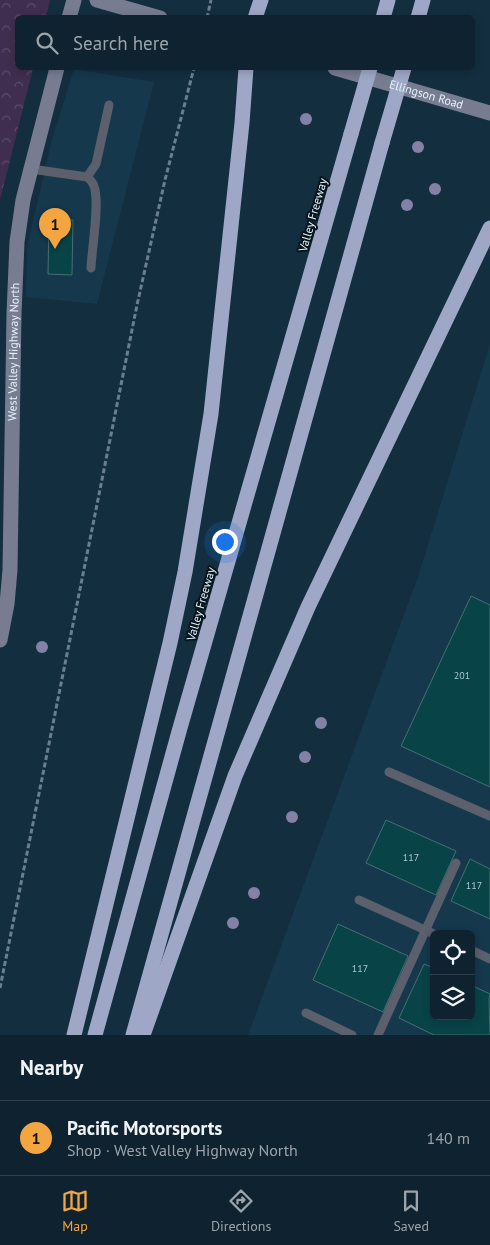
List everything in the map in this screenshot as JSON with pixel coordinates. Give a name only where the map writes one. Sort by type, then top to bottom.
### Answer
[{"type":"highway","points":[[257,15],[260,0]]},
{"type":"highway","points":[[384,15],[388,0]]},
{"type":"highway","points":[[419,15],[423,0]]},
{"type":"highway","points":[[74,1035],[168,652],[185,572],[211,414],[242,123],[246,70]]},
{"type":"highway","name":"Valley Freeway","points":[[95,1035],[180,728],[369,70]]},
{"type":"highway","points":[[133,1035],[403,70]]},
{"type":"highway","points":[[143,1035],[235,776],[308,607],[490,228]]},
{"type":"main road","points":[[70,15],[74,0]]},
{"type":"main road","points":[[97,0],[150,15]]},
{"type":"main road","name":"West Valley Highway North","points":[[0,640],[7,604],[11,544],[14,314],[17,242],[23,200],[56,70]]},
{"type":"main road","name":"Ellingson Road","points":[[342,70],[490,113]]},
{"type":"lane","points":[[87,177],[96,164],[109,105]]},
{"type":"lane","points":[[31,169],[87,177],[92,180],[96,204],[90,268]]},
{"type":"lane","points":[[388,772],[490,816]]},
{"type":"lane","points":[[431,930],[456,863]]},
{"type":"lane","points":[[359,900],[430,932],[378,1035]]},
{"type":"lane","points":[[475,952],[490,958]]},
{"type":"lane","points":[[306,1013],[352,1035]]},
{"type":"path","points":[[208,15],[211,0]]},
{"type":"path","points":[[0,988],[139,296],[165,180],[193,70]]},
{"type":"shaded area","points":[[74,70],[154,82],[97,304],[26,297],[27,248],[51,143]]},
{"type":"shaded area","points":[[490,344],[490,1035],[248,1035],[418,577]]},
{"type":"green space","points":[[0,0],[50,0],[46,15],[15,15],[15,70],[32,70],[0,200]]},
{"type":"building","points":[[49,219],[73,220],[72,275],[48,274]]},
{"type":"building","points":[[471,596],[490,605],[490,787],[401,746]]},
{"type":"building","points":[[386,820],[456,851],[436,895],[366,863]]},
{"type":"building","points":[[470,859],[490,869],[490,919],[451,901]]},
{"type":"building","points":[[338,924],[408,956],[383,1012],[313,980]]},
{"type":"building","points":[[424,964],[430,966],[430,1020],[475,1020],[475,987],[490,994],[490,1035],[434,1035],[399,1018]]},
{"type":"place","name":"Pacific Motorsports","points":[[55,249]]}]
